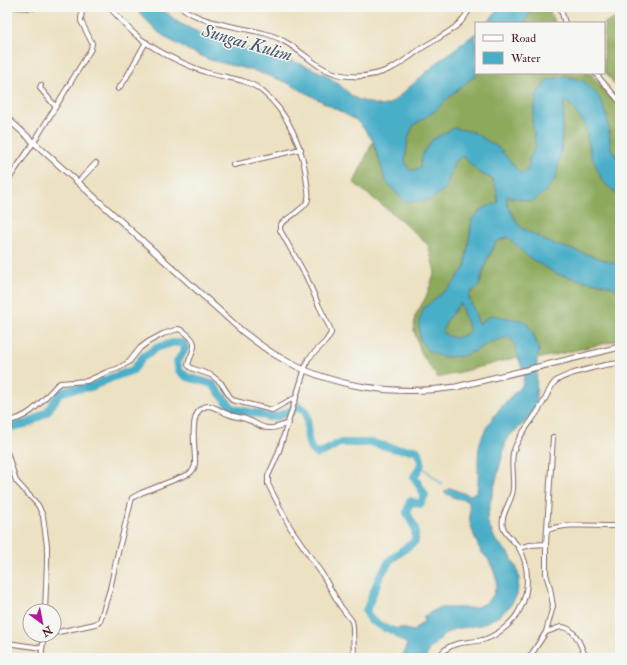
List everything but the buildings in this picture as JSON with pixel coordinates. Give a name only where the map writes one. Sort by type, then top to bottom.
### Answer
[{"type":"street","points":[[15,7],[33,8]]},
{"type":"street","points":[[7,182],[34,142],[91,49],[92,43],[81,20],[82,7]]},
{"type":"street","points":[[109,7],[136,35],[177,62],[249,83],[262,90],[274,102],[288,123],[300,149],[306,176],[307,202],[282,223],[280,230],[306,276],[331,333],[308,360],[278,454],[268,476],[268,484],[290,527],[322,574],[340,607],[352,621],[354,658]]},
{"type":"street","points":[[181,7],[217,23],[276,37],[288,43],[321,67],[336,73],[353,77],[379,73],[393,68],[458,24],[468,12],[470,7]]},
{"type":"street","points":[[560,7],[565,22]]},
{"type":"street","points":[[118,89],[125,80],[146,42]]},
{"type":"street","points":[[596,74],[620,102]]},
{"type":"street","points":[[41,85],[40,88],[42,92],[55,106]]},
{"type":"street","points":[[7,118],[242,331],[279,358],[305,370],[335,381],[366,387],[394,391],[429,390],[456,387],[620,347]]},
{"type":"street","points":[[234,165],[300,149]]},
{"type":"street","points":[[78,182],[96,163]]},
{"type":"street","points":[[7,421],[20,418],[37,407],[60,383],[87,381],[117,369],[129,362],[140,348],[148,342],[162,334],[178,329],[190,336],[195,344],[195,348],[188,365],[191,368],[211,375],[221,383],[232,400],[272,410],[290,400],[296,400]]},
{"type":"street","points":[[438,658],[445,649],[453,644],[488,638],[497,633],[513,620],[520,611],[524,600],[527,581],[524,561],[519,548],[503,527],[503,518],[512,493],[513,455],[516,445],[544,402],[552,385],[556,381],[577,373],[620,363]]},
{"type":"street","points":[[62,631],[95,624],[100,620],[110,589],[132,498],[190,474],[195,464],[193,437],[194,424],[197,414],[201,408],[208,406],[214,407],[228,414],[247,419],[268,428],[288,423]]},
{"type":"street","points":[[529,658],[546,632],[553,606],[546,574],[546,544],[553,437]]},
{"type":"street","points":[[7,452],[16,481],[38,505],[43,516],[47,558],[45,603]]},
{"type":"street","points":[[547,530],[559,526],[575,524],[620,526]]},
{"type":"street","points":[[519,548],[530,545],[546,544]]},
{"type":"street","points":[[546,632],[562,627],[572,631],[578,638],[586,658]]},
{"type":"street","points":[[7,643],[42,648]]},
{"type":"street","points":[[41,658],[43,643]]},
{"type":"green space","points":[[534,7],[548,7],[555,22],[525,22]]},
{"type":"green space","points":[[620,17],[620,92],[605,71],[605,23]]},
{"type":"green space","points":[[477,74],[591,74],[620,108],[620,163],[611,148],[607,116],[585,82],[532,120],[536,147],[529,159],[529,169],[520,174],[499,148],[473,132],[454,129],[432,140],[422,155],[420,168],[410,171],[405,162],[408,138],[413,126],[436,110]]},
{"type":"green space","points":[[564,102],[569,103],[585,125],[591,155],[614,192],[620,196],[620,265],[548,242],[520,227],[507,205],[506,196],[532,202],[561,150]]},
{"type":"green space","points":[[373,141],[386,182],[446,188],[454,162],[463,156],[478,172],[492,179],[496,187],[498,203],[484,208],[472,219],[465,267],[452,285],[424,308],[442,357],[462,356],[475,351],[490,342],[510,336],[515,343],[518,357],[438,378],[422,355],[414,331],[415,316],[426,297],[435,272],[428,245],[402,221],[354,183]]},
{"type":"green space","points":[[508,237],[528,257],[557,274],[605,284],[617,289],[620,298],[620,340],[537,359],[539,350],[533,333],[479,324],[468,295],[479,286],[487,260],[496,242]]},
{"type":"green space","points":[[460,303],[470,332],[453,338],[442,332],[447,320]]},
{"type":"water","points":[[134,7],[160,7],[179,23],[198,32],[225,44],[264,52],[301,64],[325,74],[359,100],[382,106],[395,100],[439,61],[475,34],[475,74],[477,74],[436,110],[413,126],[408,138],[405,161],[410,171],[420,168],[422,155],[432,140],[454,128],[473,132],[499,148],[521,174],[529,169],[529,159],[536,147],[532,120],[537,95],[547,80],[566,76],[585,82],[599,97],[607,116],[611,148],[620,163],[620,196],[603,182],[591,155],[585,125],[569,103],[564,102],[561,150],[556,178],[545,192],[532,202],[507,196],[507,205],[520,227],[548,242],[620,265],[620,298],[617,289],[605,284],[557,274],[528,257],[508,237],[496,242],[487,260],[479,286],[468,295],[479,324],[491,315],[525,321],[533,333],[539,350],[537,360],[536,405],[529,418],[507,438],[490,503],[487,521],[495,539],[510,555],[517,569],[519,578],[517,595],[510,606],[499,616],[481,625],[454,629],[445,634],[428,651],[426,658],[402,658],[407,644],[396,637],[397,628],[413,631],[424,621],[424,616],[439,608],[474,608],[486,603],[494,594],[497,581],[488,559],[481,552],[475,538],[470,523],[469,501],[452,497],[444,492],[450,488],[471,495],[477,491],[480,443],[497,412],[522,386],[524,377],[523,371],[515,345],[509,337],[490,342],[475,351],[462,356],[442,357],[428,351],[420,340],[419,321],[424,308],[452,285],[465,267],[472,219],[484,208],[498,203],[496,187],[492,179],[478,172],[463,156],[454,162],[446,188],[431,200],[405,202],[386,182],[373,141],[356,120],[286,82],[255,71],[210,60],[168,39],[158,32]],"holes":[[[460,303],[470,332],[453,338],[442,332],[447,320]]]},
{"type":"water","points":[[500,7],[534,7],[525,22],[488,22]]},
{"type":"waterway","points":[[7,428],[29,423],[47,412],[60,393],[69,390],[91,387],[133,370],[143,357],[156,348],[172,343],[183,343],[185,349],[177,362],[179,371],[187,377],[212,384],[233,409],[268,417],[278,416],[299,407],[305,410],[308,422],[309,445],[317,454],[339,443],[373,443],[396,449],[416,450],[419,454],[421,464],[414,477],[425,495],[420,504],[410,501],[407,513],[415,528],[415,541],[390,560],[379,578],[366,611],[371,620],[385,628]]},
{"type":"waterway","points":[[421,466],[442,484]]},
{"type":"waterway","points":[[391,630],[405,635]]},
{"type":"water label","name":"Sungai Kulim","points":[[247,43]]}]
